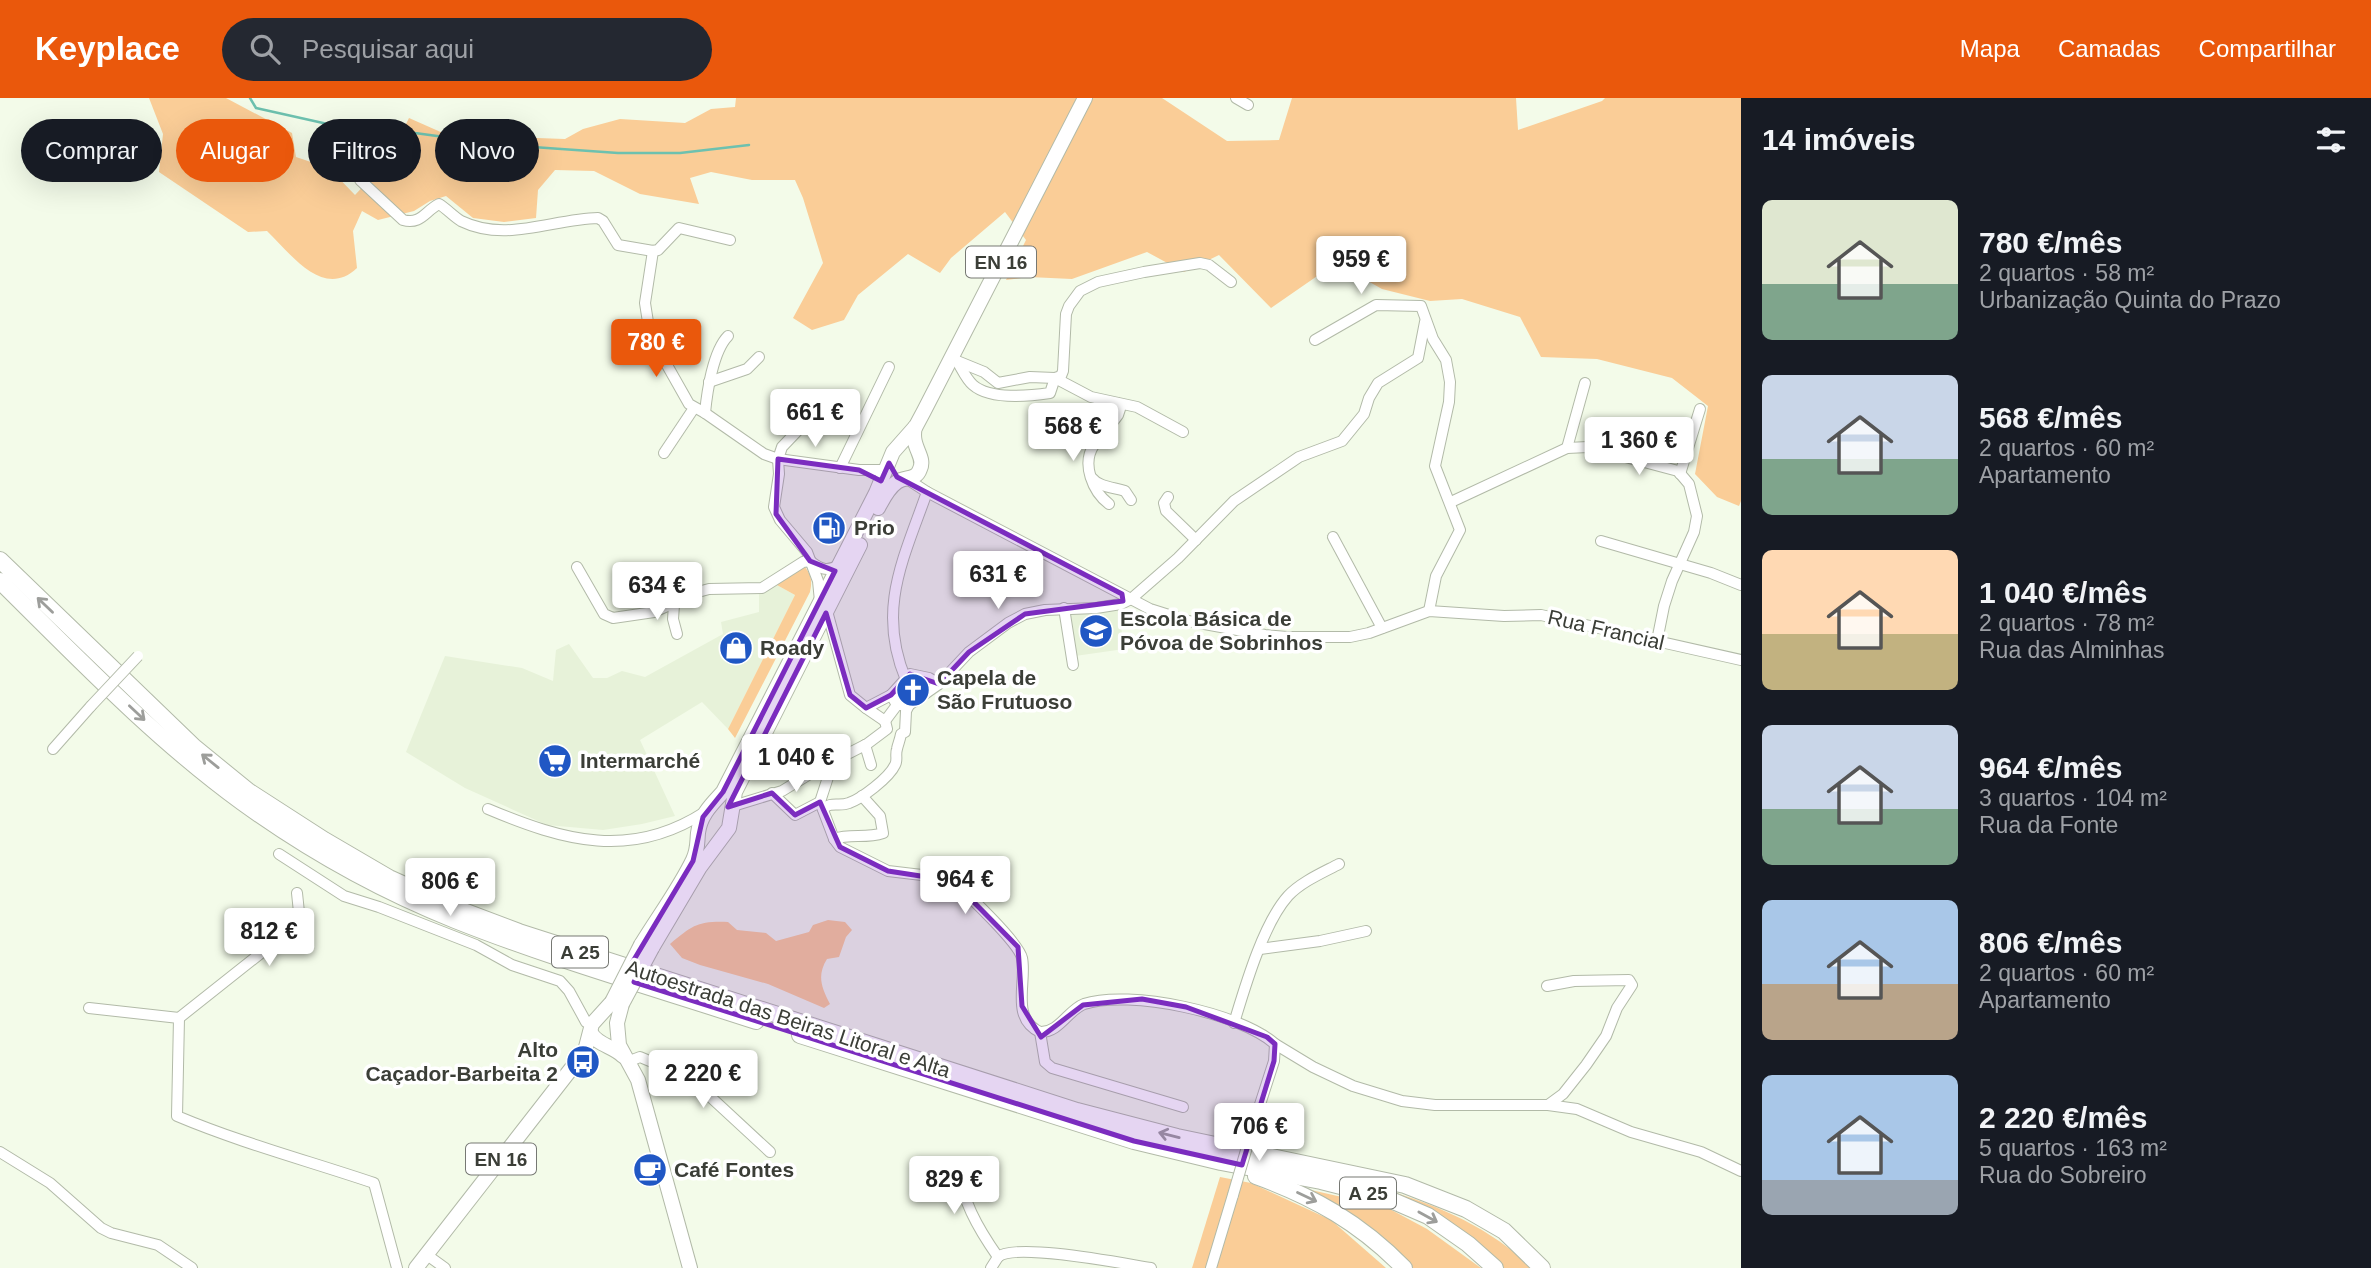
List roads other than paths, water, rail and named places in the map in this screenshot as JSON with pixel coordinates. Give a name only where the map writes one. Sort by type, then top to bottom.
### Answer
[{"type":"highway","name":"Autoestrada das Beiras Litoral e Alta","points":[[0,561],[194,747],[226,774],[324,840],[389,878],[458,909],[519,932],[1077,1111],[1177,1137],[1405,1185],[1466,1209],[1504,1231],[1542,1268]]},
{"type":"highway","name":"Autoestrada das Beiras Litoral e Alta","points":[[0,581],[187,760],[243,803],[317,851],[387,889],[454,920],[584,967],[1133,1141],[1384,1197],[1428,1216],[1468,1244],[1495,1268]]},
{"type":"highway","points":[[1221,1162],[1312,1199],[1351,1221],[1383,1246],[1404,1268]]},
{"type":"main road","name":"EN 16","points":[[647,947],[729,828],[732,805],[742,780],[814,635],[839,565],[876,493],[890,457],[916,426],[954,360],[1085,98]]},
{"type":"main road","name":"EN 16","points":[[417,1264],[585,1051],[617,1003],[689,867],[706,811],[723,792],[884,497],[894,484],[920,471],[922,460],[913,439],[916,426]]},
{"type":"main road","points":[[897,449],[907,446],[917,451]]},
{"type":"main road","points":[[888,466],[893,473],[905,479]]},
{"type":"main road","points":[[717,798],[726,798],[732,805]]},
{"type":"main road","points":[[699,840],[706,847],[714,847]]},
{"type":"main road","name":"EN 16","points":[[617,1003],[617,1029]]},
{"type":"main road","points":[[597,1032],[611,1017],[626,1059],[641,1089],[690,1268]]},
{"type":"main road","points":[[597,1032],[611,1042],[617,1029]]},
{"type":"main road","points":[[597,1032],[626,1059]]},
{"type":"street","points":[[1236,98],[1248,105]]},
{"type":"street","points":[[362,182],[403,220],[409,222],[417,222],[439,204],[470,225],[496,230],[529,229],[598,218],[603,221],[618,245],[653,251],[659,250],[679,228],[730,240]]},
{"type":"street","points":[[653,251],[645,303],[650,335],[688,404],[705,412],[764,454],[778,460],[859,470],[888,466]]},
{"type":"street","points":[[954,360],[984,372],[998,383],[1030,377],[1055,378],[1061,376],[1063,371],[1064,321],[1069,306],[1080,291],[1089,285],[1200,263],[1209,265],[1231,282]]},
{"type":"street","points":[[905,479],[1125,599],[1162,614],[1265,635],[1350,637],[1382,628],[1429,611],[1436,576],[1460,530],[1435,466],[1449,402],[1447,360],[1425,322],[1420,306],[1376,306],[1315,340]]},
{"type":"street","points":[[732,805],[782,791],[865,745],[903,705],[939,684],[970,652],[1013,620],[1035,612],[1096,608],[1125,599],[1196,540],[1234,501],[1299,457],[1342,441],[1364,414],[1369,397],[1378,383],[1418,358],[1425,322]]},
{"type":"street","points":[[705,412],[709,383],[722,342],[728,336]]},
{"type":"street","points":[[709,383],[747,369],[759,357]]},
{"type":"street","points":[[954,360],[977,389],[1014,398],[1050,393],[1055,378]]},
{"type":"street","points":[[840,468],[889,367]]},
{"type":"street","points":[[1055,378],[1091,397],[1137,407],[1182,432]]},
{"type":"street","points":[[1567,448],[1585,383]]},
{"type":"street","points":[[1109,504],[1100,498],[1091,477],[1090,453],[1118,415],[1120,409],[1117,403]]},
{"type":"street","points":[[664,453],[694,408]]},
{"type":"street","points":[[1680,474],[1700,409]]},
{"type":"street","points":[[803,426],[782,447],[778,460],[779,474],[774,507],[776,514],[802,544],[818,580],[823,606],[850,695],[901,734]]},
{"type":"street","points":[[1451,502],[1567,448],[1588,447],[1678,471],[1689,484],[1697,516],[1694,532],[1664,606],[1657,641]]},
{"type":"street","points":[[859,470],[874,482],[876,493]]},
{"type":"street","points":[[920,471],[919,482],[927,492]]},
{"type":"street","points":[[1091,477],[1096,482],[1125,491],[1131,500]]},
{"type":"street","points":[[906,680],[892,634],[892,609],[900,572],[927,492]]},
{"type":"street","points":[[1168,497],[1164,503],[1166,511],[1196,540]]},
{"type":"street","points":[[1333,537],[1382,628]]},
{"type":"street","points":[[1601,541],[1741,584]]},
{"type":"street","points":[[577,567],[608,617],[613,618],[644,615],[709,589],[762,588],[803,562],[810,561],[819,568],[826,569],[839,565]]},
{"type":"street","points":[[674,605],[673,620],[677,634]]},
{"type":"street","points":[[1007,608],[1013,620]]},
{"type":"street","points":[[1064,608],[1073,665]]},
{"type":"street","name":"Rua Francial","points":[[1429,611],[1504,616],[1541,615],[1741,660]]},
{"type":"street","points":[[814,635],[826,635],[833,639]]},
{"type":"street","points":[[52,749],[142,652]]},
{"type":"street","points":[[866,708],[891,695],[910,674],[929,678],[939,684]]},
{"type":"street","points":[[772,793],[795,815],[821,805],[847,804],[862,796],[897,763],[897,749],[901,734],[905,732],[905,720],[903,705],[891,695]]},
{"type":"street","points":[[865,745],[871,765]]},
{"type":"street","points":[[839,759],[830,771],[821,805],[835,841],[854,855],[888,871],[953,881],[1018,947],[1023,964],[1022,1006],[1028,1023],[1040,1032],[1045,1062],[1052,1069],[1183,1107]]},
{"type":"street","points":[[742,780],[752,799]]},
{"type":"street","points":[[835,841],[844,836],[873,837],[883,833],[880,816],[862,796]]},
{"type":"street","points":[[488,809],[558,835],[610,843],[648,837],[679,828],[706,811]]},
{"type":"street","points":[[679,828],[699,840]]},
{"type":"street","points":[[279,854],[344,896],[476,945],[512,965],[560,981],[569,991],[586,1022],[597,1032]]},
{"type":"street","points":[[1234,1023],[1275,915],[1287,897],[1298,887],[1339,864]]},
{"type":"street","points":[[89,1007],[178,1018],[300,922],[297,893]]},
{"type":"street","points":[[1260,949],[1320,941],[1366,931]]},
{"type":"street","points":[[1548,986],[1574,981],[1629,979],[1632,985],[1617,1008],[1606,1037],[1587,1065],[1563,1094],[1548,1105]]},
{"type":"street","points":[[1040,1032],[1050,1030],[1083,1005],[1142,999],[1186,1007],[1267,1037],[1313,1067],[1353,1086],[1402,1101],[1434,1105],[1548,1105],[1577,1108],[1631,1132],[1701,1152],[1741,1171]]},
{"type":"street","points":[[178,1018],[177,1116],[219,1133],[288,1153],[374,1183],[397,1268]]},
{"type":"street","points":[[1211,1268],[1274,1060],[1275,1044]]},
{"type":"street","points":[[626,1059],[640,1057],[690,1079],[770,1152]]},
{"type":"street","points":[[0,1152],[50,1183],[101,1228],[158,1245],[192,1268]]},
{"type":"street","points":[[957,1164],[967,1205],[977,1228],[998,1257]]},
{"type":"street","points":[[991,1268],[1002,1253],[1026,1252],[1151,1268]]},
{"type":"street","points":[[417,1264],[445,1268]]},
{"type":"waterway","points":[[250,98],[256,108],[332,125],[366,129],[383,126],[503,145],[618,153],[680,153],[749,145]]},
{"type":"place","name":"Prio","points":[[829,528]]},
{"type":"place","name":"Escola Básica de Póvoa de Sobrinhos","points":[[1096,631]]},
{"type":"place","name":"Roady","points":[[736,648]]},
{"type":"place","name":"Capela de São Frutuoso","points":[[913,690]]},
{"type":"place","name":"Intermarché","points":[[555,761]]},
{"type":"place","name":"Alto Caçador-Barbeita 2","points":[[583,1062]]},
{"type":"place","name":"Café Fontes","points":[[650,1170]]}]
